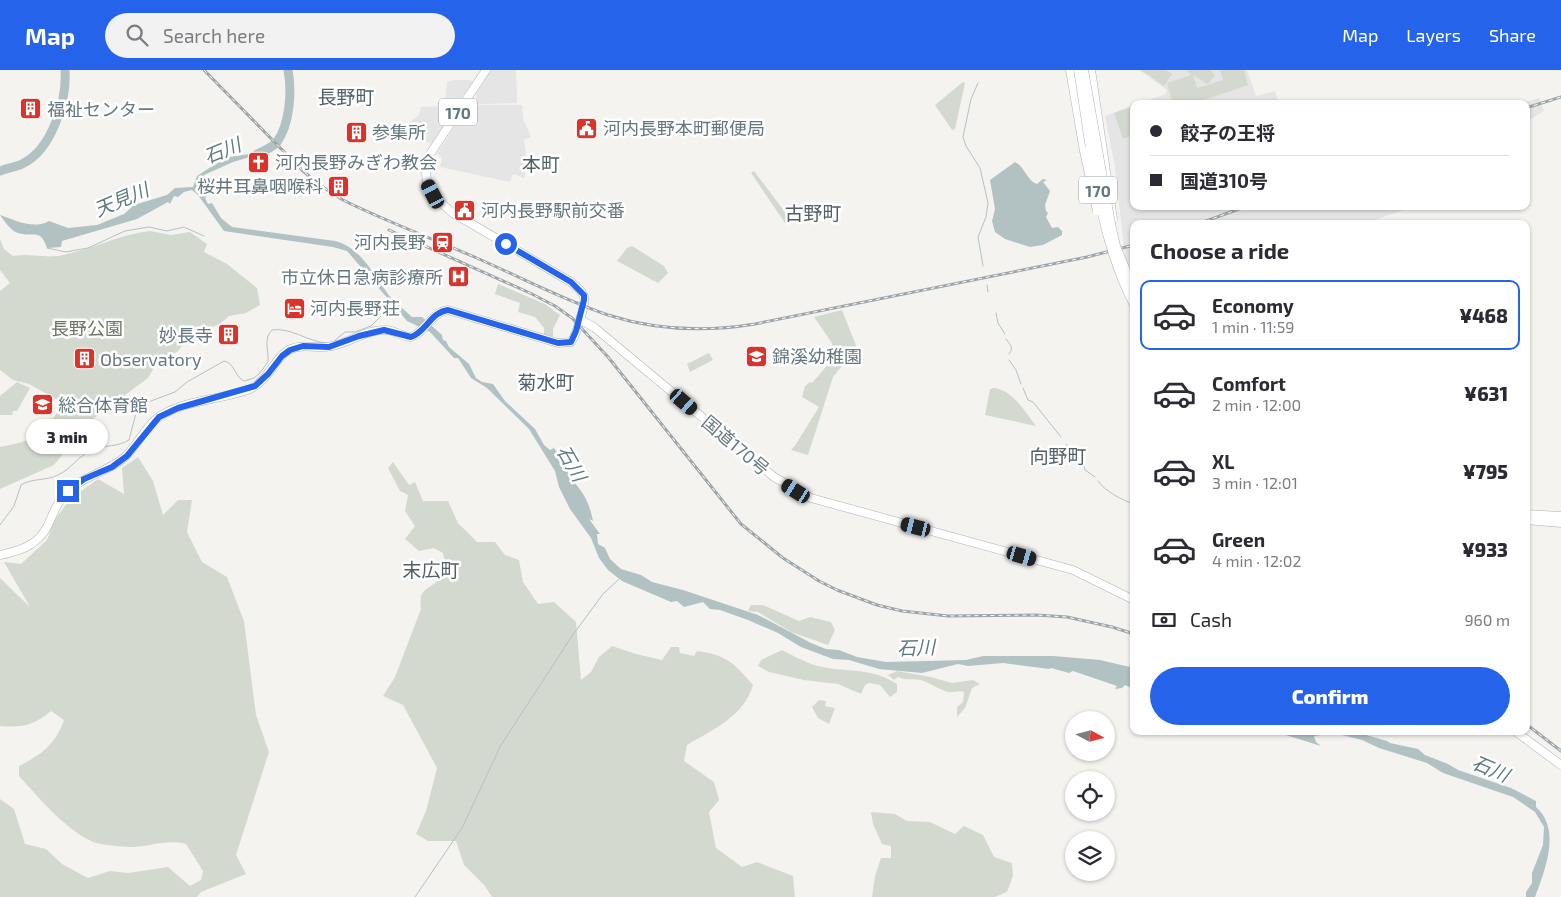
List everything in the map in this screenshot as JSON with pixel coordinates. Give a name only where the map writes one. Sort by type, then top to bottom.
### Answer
[{"type":"highway","name":"170","points":[[486,70],[430,154],[426,168],[427,182],[437,200],[454,213],[573,284],[584,295],[580,319]]},
{"type":"highway","points":[[1070,70],[1084,151],[1099,220],[1114,257]]},
{"type":"highway","name":"170","points":[[1078,70],[1100,204],[1114,257],[1130,295]]},
{"type":"highway","name":"170","points":[[1084,70],[1116,246],[1130,280]]},
{"type":"highway","points":[[1091,70],[1116,246]]},
{"type":"highway","points":[[0,555],[29,546],[38,539],[47,528],[54,508],[68,491],[84,479],[112,467],[127,456],[159,417],[178,408],[255,386],[268,374],[282,356],[296,347],[329,347],[359,336],[384,330],[408,337],[419,333],[432,318],[444,311],[453,311],[568,343],[573,340],[580,319]]},
{"type":"highway","name":"国道170号","points":[[580,319],[595,328],[774,477],[796,491],[811,498],[1073,570],[1130,598]]},
{"type":"highway","points":[[1530,514],[1561,516]]},
{"type":"highway","points":[[1530,520],[1561,523]]},
{"type":"highway","points":[[1520,735],[1561,765]]},
{"type":"shaded area","points":[[491,70],[516,70],[517,103],[477,104],[476,94]]},
{"type":"shaded area","points":[[1139,70],[1247,70],[1256,96],[1275,91],[1278,100],[1149,100],[1166,94],[1167,90]]},
{"type":"shaded area","points":[[471,80],[472,83],[457,104],[445,104],[447,82]]},
{"type":"shaded area","points":[[1539,98],[1544,111],[1530,120],[1530,101]]},
{"type":"shaded area","points":[[468,105],[522,105],[523,118],[531,137],[524,140],[527,162],[524,178],[513,174],[510,182],[440,167],[442,158],[437,154]]},
{"type":"shaded area","points":[[441,106],[456,109],[432,144],[408,133],[405,126],[419,115],[421,107]]},
{"type":"shaded area","points":[[1130,107],[1130,210],[1403,210],[1375,220],[1130,220],[1130,268],[1125,256],[1115,167],[1105,116]]},
{"type":"shaded area","points":[[266,149],[267,152],[233,162],[204,175],[201,187],[207,196],[205,198],[208,204],[212,203],[221,218],[232,227],[335,241],[345,245],[362,258],[395,303],[412,317],[422,317],[442,335],[443,340],[446,341],[449,347],[469,364],[476,378],[482,382],[493,384],[505,401],[535,429],[544,445],[550,450],[554,448],[567,467],[569,478],[582,492],[588,503],[593,521],[589,519],[600,534],[597,534],[598,544],[605,548],[610,559],[621,569],[641,575],[652,582],[683,590],[758,615],[811,643],[857,657],[886,662],[966,660],[983,656],[1053,656],[1100,660],[1130,667],[1130,687],[1125,685],[1122,688],[1115,689],[1117,686],[1073,671],[1069,673],[1051,668],[1003,663],[968,666],[958,664],[922,673],[879,669],[849,660],[833,659],[801,647],[778,633],[748,620],[720,610],[710,609],[703,602],[684,607],[677,601],[671,602],[622,581],[608,570],[599,558],[591,538],[570,509],[559,487],[555,471],[529,429],[487,388],[471,378],[458,358],[454,358],[430,332],[407,321],[347,251],[333,247],[224,231],[198,195],[192,190],[184,192],[178,197],[174,196],[170,204],[168,202],[137,219],[62,241],[61,247],[47,248],[39,235],[15,232],[0,215],[37,225],[49,221],[68,228],[97,225],[124,214],[134,205],[167,195],[175,188],[193,187],[197,176],[230,157],[256,153]]},
{"type":"shaded area","points":[[1015,162],[1037,184],[1043,179],[1047,180],[1043,182],[1050,191],[1045,205],[1048,213],[1046,217],[1052,228],[1058,227],[1062,231],[1062,235],[1043,245],[1030,247],[1005,239],[995,232],[992,221],[995,209],[990,180]]},
{"type":"shaded area","points":[[1286,735],[1321,735],[1314,736],[1316,742],[1321,746]]},
{"type":"shaded area","points":[[1342,735],[1366,735],[1418,749],[1425,755],[1458,770],[1511,788],[1536,801],[1536,807],[1544,816],[1550,837],[1547,861],[1535,897],[1526,897],[1526,892],[1532,883],[1532,873],[1543,845],[1544,827],[1535,812],[1513,797],[1443,773],[1427,763],[1379,748],[1362,740]]},
{"type":"green space","points":[[1141,70],[1166,70],[1172,74],[1164,86]]},
{"type":"green space","points":[[1187,70],[1210,70],[1215,75],[1207,84],[1193,75],[1197,88],[1223,80],[1220,70],[1244,70],[1248,85],[1204,100],[1172,100],[1167,83],[1191,75]]},
{"type":"green space","points":[[963,82],[965,83],[955,129],[952,130],[935,105]]},
{"type":"green space","points":[[1130,107],[1130,136],[1123,139],[1114,113]]},
{"type":"green space","points":[[754,171],[791,220],[785,223],[751,173]]},
{"type":"green space","name":"長野公園","points":[[150,231],[171,235],[190,232],[207,244],[204,252],[227,264],[257,288],[260,305],[246,313],[229,316],[221,323],[188,339],[177,352],[158,361],[148,378],[89,422],[54,465],[0,489],[0,447],[19,443],[43,434],[63,403],[29,384],[13,380],[0,370],[0,291],[10,283],[0,270],[0,239],[4,249],[13,256],[57,256],[128,235]]},
{"type":"green space","points":[[632,246],[664,266],[668,273],[658,283],[617,261],[627,248]]},
{"type":"green space","points":[[498,284],[545,304],[560,315],[553,329],[553,337],[544,336],[544,328],[535,317],[518,312],[520,303],[495,294]]},
{"type":"green space","points":[[842,310],[859,353],[856,359],[842,366],[833,377],[808,455],[791,450],[819,407],[802,397],[805,386],[810,382],[812,383],[831,361],[832,343],[814,317]]},
{"type":"green space","points":[[709,353],[713,360],[690,372],[687,364]]},
{"type":"green space","points":[[17,382],[30,388],[17,411],[13,411],[12,415],[0,415],[0,396]]},
{"type":"green space","points":[[994,388],[1013,397],[1036,426],[985,415],[990,389]]},
{"type":"green space","points":[[138,457],[153,481],[163,515],[178,500],[192,500],[187,532],[202,562],[227,577],[244,621],[256,715],[269,752],[236,855],[246,874],[201,892],[197,897],[0,897],[0,799],[14,809],[25,844],[46,849],[62,864],[88,878],[110,871],[128,873],[168,867],[190,886],[201,880],[203,871],[186,844],[166,842],[129,847],[105,845],[91,841],[62,821],[19,776],[19,766],[47,748],[64,720],[51,711],[39,720],[28,724],[0,726],[0,578],[30,607],[4,562],[21,564],[47,540],[54,521],[70,499],[98,479],[124,494],[122,468]]},
{"type":"green space","points":[[393,462],[409,485],[415,482],[423,501],[448,501],[458,523],[477,542],[495,542],[505,555],[519,560],[523,582],[538,604],[554,602],[576,622],[581,680],[591,672],[599,657],[612,646],[662,660],[671,647],[679,647],[680,653],[694,656],[697,651],[716,655],[729,661],[753,685],[743,705],[727,721],[687,745],[684,761],[714,782],[719,800],[709,812],[716,848],[742,867],[757,862],[793,876],[795,897],[492,897],[485,886],[464,865],[456,841],[428,841],[416,834],[426,811],[437,768],[403,705],[383,696],[395,677],[421,609],[421,595],[447,571],[443,553],[434,548],[419,551],[405,539],[415,526],[405,511],[408,495],[400,491],[388,468]]},
{"type":"green space","points":[[751,605],[763,605],[799,621],[810,617],[831,622],[835,630],[828,645],[791,632],[758,612],[748,611]]},
{"type":"green space","points":[[782,650],[811,664],[822,667],[876,674],[897,684],[897,692],[890,697],[880,685],[869,683],[865,685],[861,694],[838,684],[804,680],[769,672],[758,666],[761,660]]},
{"type":"green space","points":[[897,671],[952,683],[973,680],[980,684],[972,688],[965,708],[957,717],[957,707],[963,702],[964,692],[948,692],[918,679],[898,677],[894,680],[888,675]]},
{"type":"green space","points":[[819,700],[826,701],[825,706],[835,708],[829,724],[818,718],[812,707]]},
{"type":"green space","points":[[871,812],[895,814],[907,821],[930,822],[955,834],[964,826],[983,835],[994,857],[1012,863],[1013,876],[1007,892],[995,897],[872,897],[875,876],[881,858],[891,858],[891,846],[882,844],[873,824]]},
{"type":"waterway","name":"天見川","points":[[0,171],[20,165],[33,157],[42,148],[56,123],[63,95],[65,70]]},
{"type":"waterway","name":"石川","points":[[257,154],[275,144],[285,126],[290,97],[288,70]]},
{"type":"waterway","points":[[978,83],[971,99],[963,137],[966,146],[980,168],[988,203],[986,217],[978,237],[983,266]]},
{"type":"waterway","points":[[47,248],[66,252],[88,248],[125,231],[149,227],[167,231],[184,227],[204,236]]},
{"type":"waterway","points":[[987,285],[988,292]]},
{"type":"waterway","points":[[386,311],[392,304]]},
{"type":"waterway","points":[[996,313],[998,323],[1005,334]]},
{"type":"waterway","points":[[333,342],[345,332],[355,332],[371,326],[381,316]]},
{"type":"waterway","points":[[0,525],[14,506],[21,485],[30,481],[58,475],[92,450],[120,444],[129,440],[140,405],[175,392],[187,382],[224,361],[228,362],[244,381],[254,378],[268,362],[267,341],[272,330],[286,331],[327,343]]},
{"type":"waterway","points":[[1006,339],[1011,347],[1009,354]]},
{"type":"waterway","points":[[1009,360],[1016,370],[1021,384]]},
{"type":"waterway","points":[[1023,388],[1028,400],[1033,402],[1061,437]]},
{"type":"waterway","points":[[1066,444],[1076,458],[1083,463],[1085,470],[1095,477]]},
{"type":"waterway","points":[[1098,481],[1114,495],[1130,502]]},
{"type":"waterway","points":[[415,897],[462,828],[501,745],[572,636],[603,594],[619,579]]},
{"type":"railway","points":[[204,70],[302,170],[318,184],[343,200],[575,303],[608,315],[644,324],[700,329],[737,327],[1087,257],[1130,246]]},
{"type":"railway","points":[[1530,107],[1561,97]]},
{"type":"railway","points":[[1209,220],[1236,210]]},
{"type":"railway","points":[[389,230],[530,293],[555,306],[572,318],[608,357],[741,524],[783,558],[819,581],[877,605],[902,611],[948,616],[1036,615],[1067,617],[1130,633]]},
{"type":"railway","points":[[1530,727],[1561,751]]},
{"type":"place","name":"福祉センター","points":[[31,109]]},
{"type":"place","name":"河内長野本町郵便局","points":[[587,128]]},
{"type":"place","name":"参集所","points":[[356,132]]},
{"type":"place","name":"河内長野みぎわ教会","points":[[259,162]]},
{"type":"place","name":"桜井耳鼻咽喉科","points":[[339,186]]},
{"type":"place","name":"河内長野駅前交番","points":[[465,210]]},
{"type":"place","name":"河内長野","points":[[442,242]]},
{"type":"place","name":"市立休日急病診療所","points":[[459,277]]},
{"type":"place","name":"河内長野荘","points":[[294,308]]},
{"type":"place","name":"妙長寺","points":[[229,335]]},
{"type":"place","name":"錦溪幼稚園","points":[[756,356]]},
{"type":"place","name":"Observatory","points":[[84,359]]},
{"type":"place","name":"総合体育館","points":[[42,405]]},
{"type":"district","name":"長野町","points":[[346,96]]},
{"type":"district","name":"本町","points":[[541,163]]},
{"type":"district","name":"古野町","points":[[813,212]]},
{"type":"district","name":"菊水町","points":[[546,381]]},
{"type":"district","name":"向野町","points":[[1058,455]]},
{"type":"district","name":"末広町","points":[[431,569]]},
{"type":"route","points":[[68,491],[90,475],[112,467],[127,456],[159,417],[178,408],[250,389],[263,380],[282,356],[296,347],[329,347],[380,330],[393,331],[411,337],[419,333],[440,312],[448,310],[558,343],[571,342],[580,319],[584,295],[571,282],[506,244]]}]
